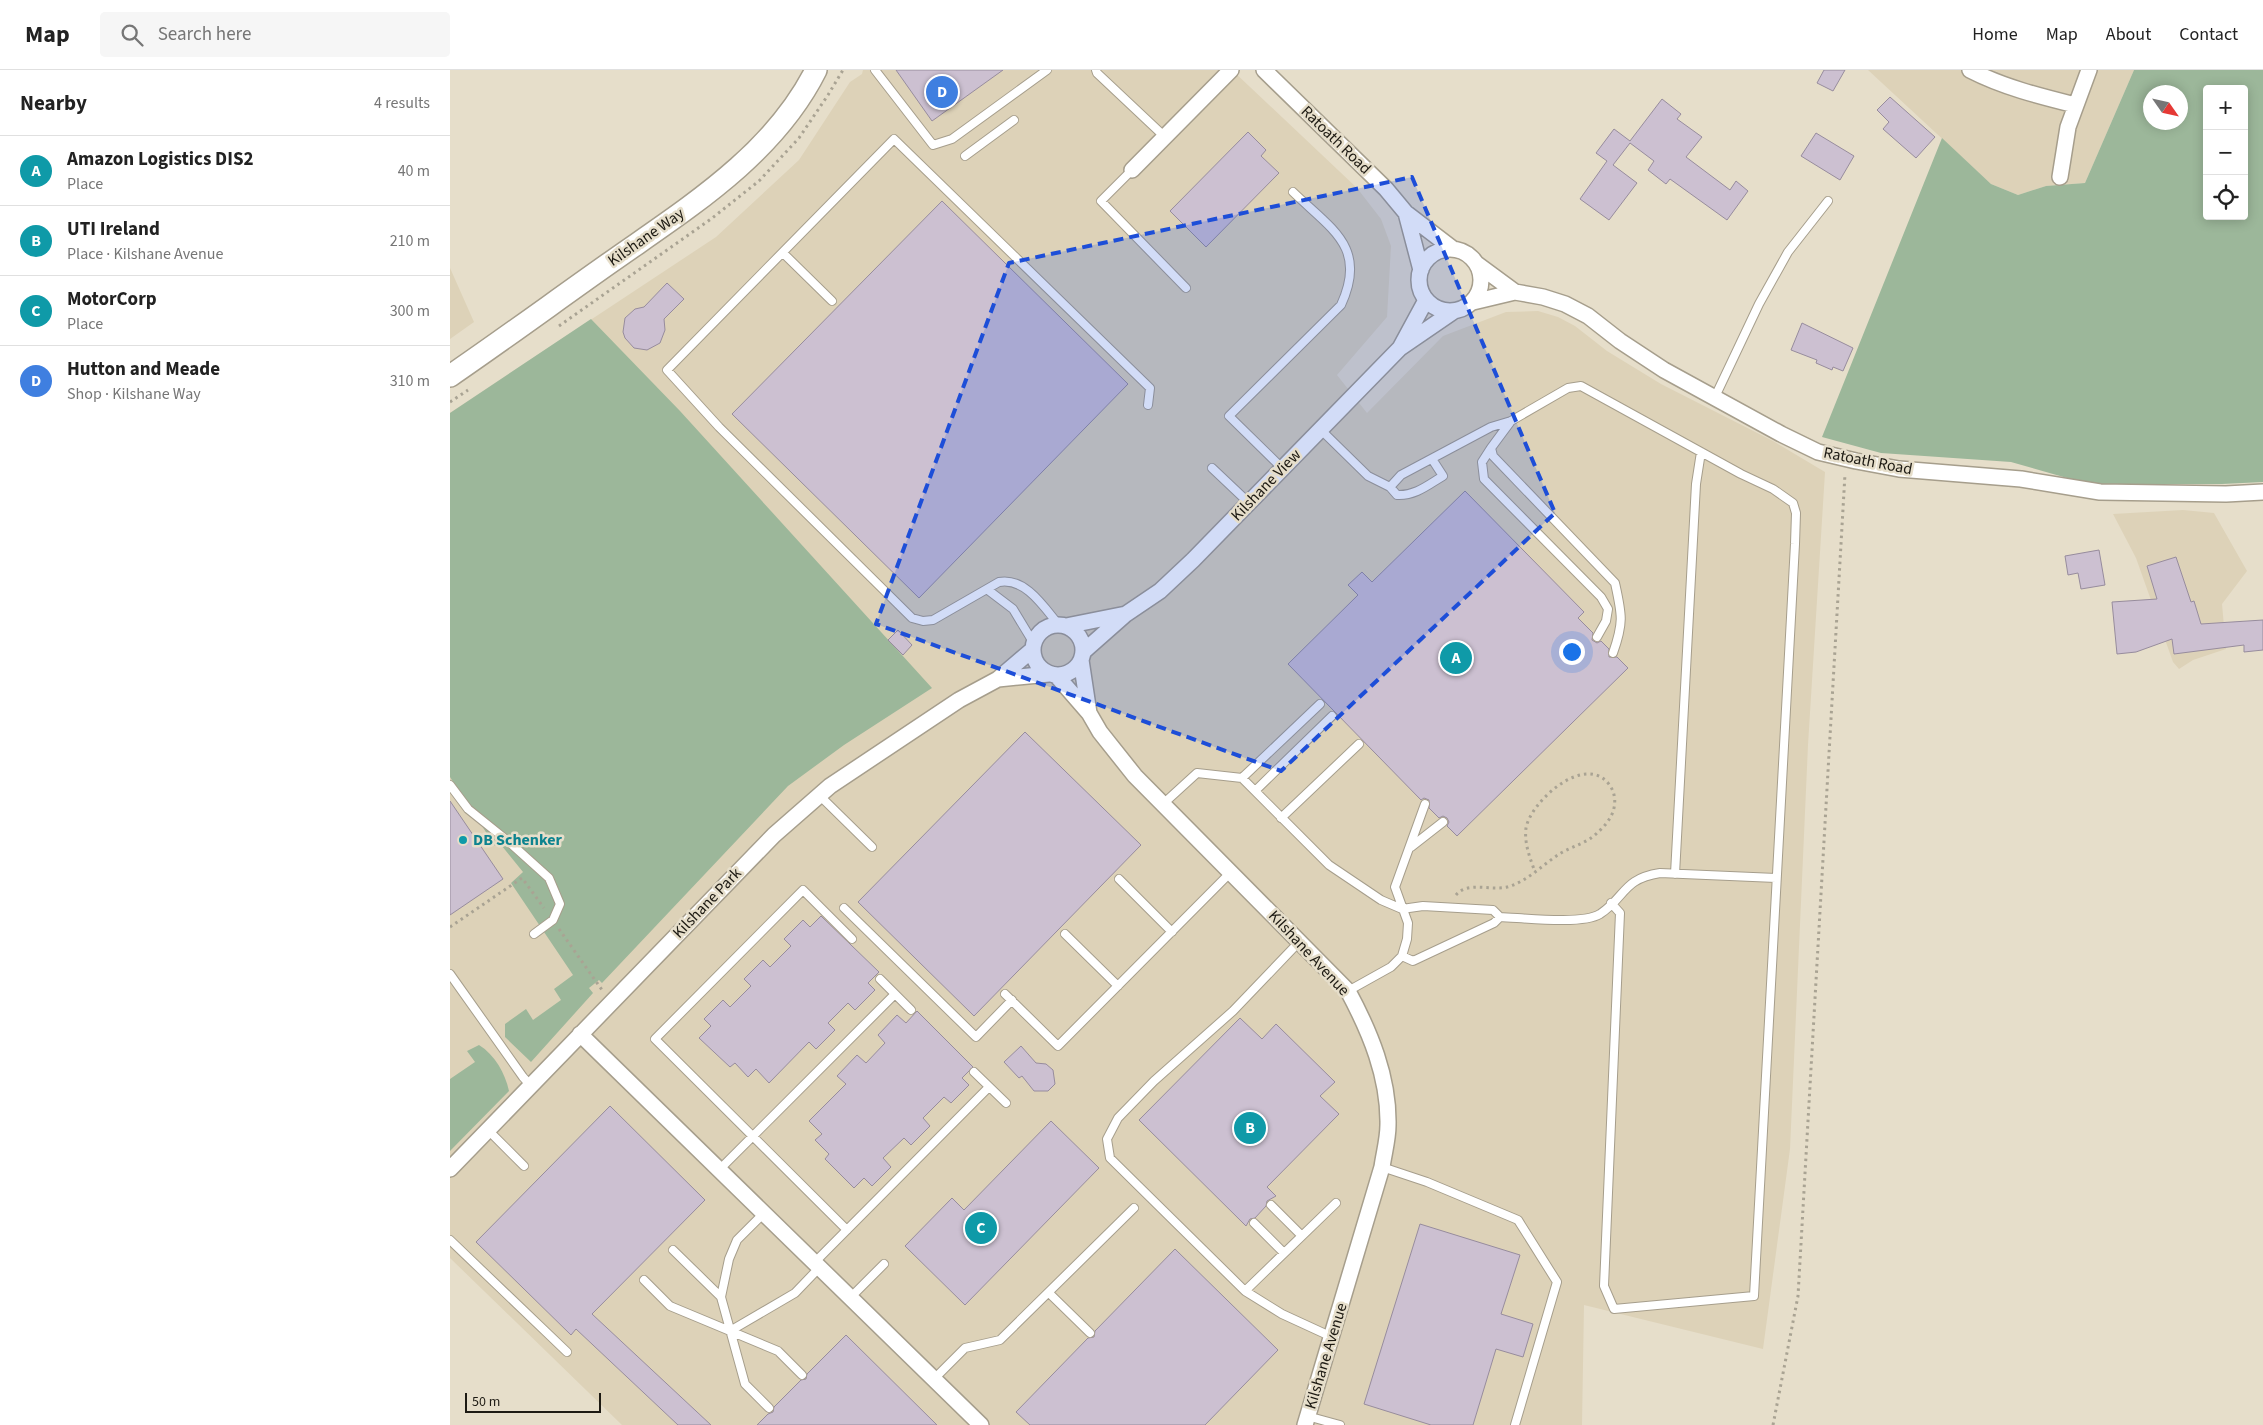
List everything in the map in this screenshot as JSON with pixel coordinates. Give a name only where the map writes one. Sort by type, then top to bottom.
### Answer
[{"type":"street","name":"Kilshane Way","points":[[450,376],[704,196],[743,163],[782,121],[816,70]]},
{"type":"street","points":[[1132,170],[1231,70]]},
{"type":"street","name":"Ratoath Road","points":[[1264,70],[1386,189],[1406,213],[1453,249]]},
{"type":"street","points":[[1970,70],[1990,80],[2023,92],[2075,105]]},
{"type":"street","points":[[2060,177],[2068,127],[2089,70]]},
{"type":"street","name":"Ratoath Road","points":[[1406,213],[1421,270]]},
{"type":"street","points":[[1453,249],[1471,257],[1477,264],[1480,273],[1480,285],[1473,302],[1464,308],[1444,311],[1434,307],[1426,300],[1421,291],[1419,280],[1426,260],[1434,254],[1453,249]]},
{"type":"street","name":"Ratoath Road","points":[[1477,264],[1515,292]]},
{"type":"street","name":"Ratoath Road","points":[[1473,302],[1515,292],[1543,297],[1565,304],[1588,316],[1620,341],[1664,370],[1714,399],[1810,448],[1846,459],[1899,469],[2021,479],[2100,492],[2226,494],[2263,492]]},
{"type":"street","name":"Kilshane View","points":[[1400,348],[1426,300]]},
{"type":"street","name":"Kilshane View","points":[[1082,656],[1126,614],[1160,591],[1400,348],[1454,311]]},
{"type":"street","name":"Kilshane View","points":[[1062,625],[1126,614]]},
{"type":"street","points":[[1062,625],[1079,636],[1082,656],[1070,672],[1052,675],[1037,666],[1033,646],[1043,629],[1062,625]]},
{"type":"street","name":"Kilshane Park","points":[[450,1169],[774,835],[820,795],[959,700],[998,679],[1033,646]]},
{"type":"street","name":"Kilshane Avenue","points":[[1082,656],[1089,713]]},
{"type":"street","name":"Kilshane Park","points":[[998,679],[1052,675]]},
{"type":"street","name":"Kilshane Avenue","points":[[1052,675],[1089,713],[1117,756],[1348,991],[1366,1026],[1383,1075],[1388,1126],[1382,1167],[1306,1420]]},
{"type":"street","points":[[580,1034],[981,1425]]},
{"type":"lane","points":[[875,70],[933,145],[952,139],[1047,70]]},
{"type":"lane","points":[[1096,70],[1165,137]]},
{"type":"lane","points":[[965,156],[1014,120]]},
{"type":"lane","points":[[1062,625],[1038,600],[1017,584],[1006,580],[999,582],[933,620],[924,621],[912,618],[719,427],[667,370],[894,139],[1150,388],[1148,405]]},
{"type":"lane","points":[[1132,170],[1101,202],[1186,288]]},
{"type":"lane","points":[[1282,468],[1229,416],[1341,305],[1348,288],[1350,273],[1350,256],[1343,241],[1293,192]]},
{"type":"lane","points":[[1714,399],[1759,304],[1788,252],[1828,201]]},
{"type":"lane","points":[[783,253],[832,301]]},
{"type":"lane","points":[[1390,487],[1401,476],[1491,426],[1511,421],[1568,388],[1581,386],[1741,474],[1786,496],[1794,503],[1796,512],[1754,1296],[1614,1309],[1604,1286],[1620,913],[1611,904]]},
{"type":"lane","points":[[1511,421],[1482,462],[1484,479],[1601,597],[1608,609],[1606,621],[1597,637]]},
{"type":"lane","points":[[1320,429],[1368,476],[1390,487],[1397,495],[1407,496],[1443,476],[1432,459]]},
{"type":"lane","points":[[1491,448],[1493,456],[1499,464],[1615,583],[1621,610],[1622,629],[1612,653]]},
{"type":"lane","points":[[1675,874],[1696,484],[1701,452]]},
{"type":"lane","points":[[1212,468],[1248,503]]},
{"type":"lane","points":[[988,590],[1013,609],[1033,646]]},
{"type":"lane","points":[[1608,609],[1621,610]]},
{"type":"lane","points":[[1242,778],[1320,704]]},
{"type":"lane","points":[[1255,791],[1332,716]]},
{"type":"lane","points":[[1281,818],[1359,744]]},
{"type":"lane","points":[[1163,804],[1197,773],[1242,778],[1329,865],[1381,900],[1402,910],[1423,906],[1493,910],[1500,917],[1576,920],[1591,918],[1601,913],[1637,879],[1660,873],[1776,878]]},
{"type":"lane","points":[[450,784],[468,810],[509,842],[549,878],[560,904],[553,920],[534,934]]},
{"type":"lane","points":[[820,795],[872,847]]},
{"type":"lane","points":[[1348,991],[1391,967],[1402,956],[1407,939],[1408,922],[1395,887],[1425,804]]},
{"type":"lane","points":[[1410,848],[1443,822]]},
{"type":"lane","points":[[1005,994],[1058,1046],[1231,872]]},
{"type":"lane","points":[[1120,879],[1172,932]]},
{"type":"lane","points":[[847,1230],[655,1039],[803,890],[852,939]]},
{"type":"lane","points":[[844,908],[976,1037],[1012,1000]]},
{"type":"lane","points":[[1402,956],[1413,961],[1494,923],[1500,917]]},
{"type":"lane","points":[[1065,934],[1118,986]]},
{"type":"lane","points":[[1300,941],[1233,1011],[1154,1081],[1118,1118],[1107,1139],[1110,1158],[1245,1291],[1282,1314],[1332,1337]]},
{"type":"lane","points":[[450,974],[531,1086]]},
{"type":"lane","points":[[880,979],[911,1010]]},
{"type":"lane","points":[[719,1170],[894,994]]},
{"type":"lane","points":[[974,1072],[1006,1102]]},
{"type":"lane","points":[[730,1331],[794,1293],[847,1230],[989,1087]]},
{"type":"lane","points":[[488,1130],[524,1166]]},
{"type":"lane","points":[[1382,1167],[1427,1182],[1518,1220],[1557,1282],[1515,1425]]},
{"type":"lane","points":[[1245,1291],[1336,1203]]},
{"type":"lane","points":[[1271,1205],[1302,1236]]},
{"type":"lane","points":[[934,1380],[965,1348],[1000,1340],[1134,1208]]},
{"type":"lane","points":[[764,1214],[737,1240],[732,1249],[721,1297],[745,1384],[769,1408]]},
{"type":"lane","points":[[1254,1222],[1284,1253]]},
{"type":"lane","points":[[450,1240],[566,1352]]},
{"type":"lane","points":[[672,1250],[721,1297]]},
{"type":"lane","points":[[850,1298],[884,1264]]},
{"type":"lane","points":[[644,1280],[670,1306],[778,1351],[802,1375]]},
{"type":"lane","points":[[1049,1293],[1090,1333]]},
{"type":"lane","points":[[1306,1420],[1340,1425]]},
{"type":"path","points":[[1773,1425],[1798,1296],[1846,459]]},
{"type":"path","points":[[1455,908],[1454,899],[1462,890],[1508,887],[1535,872],[1564,851],[1587,841],[1604,827],[1614,809],[1615,800],[1612,788],[1605,780],[1594,774],[1581,775],[1567,780],[1538,802],[1526,828],[1528,853],[1535,872]]},
{"type":"highlighted area","points":[[1412,177],[1555,513],[1281,771],[876,624],[1009,263]]},
{"type":"shaded area","points":[[863,70],[1232,70],[1357,188],[1381,219],[1391,246],[1387,317],[1337,375],[1367,413],[1443,336],[1506,312],[1538,311],[1558,317],[1575,326],[1607,351],[1661,384],[1773,441],[1825,472],[1808,745],[1790,1149],[1763,1349],[1584,1305],[1582,1425],[622,1425],[450,1258],[450,413],[716,237],[799,160],[850,82],[862,74]]},
{"type":"shaded area","points":[[1868,70],[2134,70],[2085,183],[2046,186],[2018,195],[1991,184]]},
{"type":"shaded area","points":[[450,268],[474,322],[450,339]]},
{"type":"shaded area","points":[[2183,510],[2214,513],[2247,571],[2222,604],[2226,649],[2193,660],[2179,669],[2173,662],[2136,558],[2113,514]]},
{"type":"green space","points":[[2134,70],[2263,70],[2263,482],[2222,484],[2088,484],[2011,462],[1881,453],[1822,437],[1942,138],[1991,184],[2018,195],[2046,186],[2085,183]]},
{"type":"green space","points":[[591,319],[680,411],[932,688],[844,745],[788,786],[602,983],[599,980],[589,988],[593,993],[531,1062],[505,1037],[505,1024],[526,1009],[533,1020],[561,1000],[554,989],[573,975],[511,883],[523,872],[502,846],[495,846],[450,777],[450,413]]},
{"type":"green space","points":[[479,1045],[490,1054],[498,1065],[509,1091],[450,1151],[450,1079],[475,1062],[467,1051]]},
{"type":"building","points":[[896,70],[1003,70],[932,121]]},
{"type":"building","points":[[1824,70],[1845,70],[1833,91],[1817,83]]},
{"type":"building","points":[[1890,97],[1935,137],[1916,158],[1883,129],[1889,122],[1877,110]]},
{"type":"building","points":[[1662,99],[1681,114],[1677,119],[1702,137],[1686,157],[1730,190],[1736,181],[1748,191],[1727,220],[1670,179],[1666,184],[1648,170],[1654,161],[1630,143],[1613,165],[1637,183],[1609,220],[1580,199],[1607,161],[1596,153],[1614,129],[1630,141]]},
{"type":"building","points":[[1248,132],[1266,150],[1261,156],[1279,173],[1206,247],[1170,211]]},
{"type":"building","points":[[1816,133],[1854,156],[1840,180],[1801,156]]},
{"type":"building","points":[[942,201],[1128,384],[919,598],[732,414]]},
{"type":"building","points":[[667,283],[684,299],[664,319],[665,330],[660,343],[647,350],[634,348],[625,338],[623,332],[625,318],[635,309],[644,307]]},
{"type":"building","points":[[1802,323],[1853,348],[1843,371],[1833,367],[1832,370],[1816,363],[1817,360],[1791,350]]},
{"type":"building","points":[[1465,491],[1584,612],[1578,618],[1593,633],[1592,640],[1597,643],[1601,641],[1609,649],[1609,657],[1617,657],[1628,668],[1457,836],[1447,826],[1449,822],[1447,818],[1443,816],[1439,818],[1429,808],[1429,800],[1424,798],[1421,800],[1288,664],[1358,595],[1348,585],[1362,572],[1372,582]]},
{"type":"building","points":[[2099,550],[2105,585],[2081,589],[2078,573],[2068,575],[2065,556]]},
{"type":"building","points":[[2176,557],[2191,602],[2194,601],[2201,624],[2263,620],[2263,650],[2244,652],[2244,645],[2174,654],[2172,639],[2136,652],[2117,654],[2112,602],[2157,599],[2147,566]]},
{"type":"building","points":[[898,630],[912,645],[903,655],[888,640]]},
{"type":"building","points":[[1025,732],[1141,845],[974,1016],[858,902]]},
{"type":"building","name":"DB Schenker","points":[[450,801],[503,879],[450,915]]},
{"type":"building","points":[[821,916],[879,972],[868,983],[875,990],[855,1010],[848,1003],[828,1023],[835,1030],[816,1049],[809,1042],[769,1083],[756,1069],[748,1077],[735,1063],[730,1067],[699,1038],[711,1026],[704,1019],[723,1000],[730,1007],[751,986],[744,979],[763,960],[770,967],[791,946],[784,939],[803,920],[810,927]]},
{"type":"building","points":[[917,1011],[973,1067],[962,1078],[969,1085],[951,1103],[944,1097],[923,1118],[930,1126],[911,1145],[904,1138],[883,1158],[891,1167],[872,1186],[864,1178],[854,1188],[825,1159],[829,1154],[815,1140],[822,1134],[809,1121],[846,1084],[837,1076],[857,1055],[866,1063],[885,1043],[878,1035],[897,1015],[906,1023]]},
{"type":"building","points":[[1240,1018],[1262,1039],[1276,1024],[1335,1082],[1320,1096],[1339,1114],[1267,1187],[1276,1196],[1267,1201],[1266,1206],[1255,1218],[1250,1219],[1246,1226],[1139,1120]]},
{"type":"building","points":[[1021,1046],[1036,1063],[1046,1064],[1053,1070],[1055,1084],[1048,1091],[1034,1091],[1022,1076],[1019,1078],[1004,1062]]},
{"type":"building","points":[[610,1106],[705,1200],[592,1314],[711,1425],[678,1425],[576,1329],[571,1335],[476,1242]]},
{"type":"building","points":[[1051,1121],[1099,1168],[965,1305],[905,1246],[952,1198],[964,1210]]},
{"type":"building","points":[[1420,1224],[1520,1255],[1501,1314],[1533,1324],[1523,1357],[1496,1349],[1473,1425],[1431,1425],[1364,1404]]},
{"type":"building","points":[[1175,1249],[1278,1350],[1205,1425],[1030,1425],[1016,1412],[1088,1338],[1094,1337],[1095,1331]]},
{"type":"building","points":[[846,1335],[937,1425],[757,1425],[768,1414],[773,1412],[774,1407],[801,1380],[806,1379],[807,1374]]},
{"type":"place","name":"Hutton and Meade","points":[[942,92]]},
{"type":"place","name":"Amazon Logistics DIS2","points":[[1456,658]]},
{"type":"place","name":"DB Schenker","points":[[463,840]]},
{"type":"place","name":"UTI Ireland","points":[[1250,1128]]},
{"type":"place","name":"MotorCorp","points":[[981,1228]]}]
